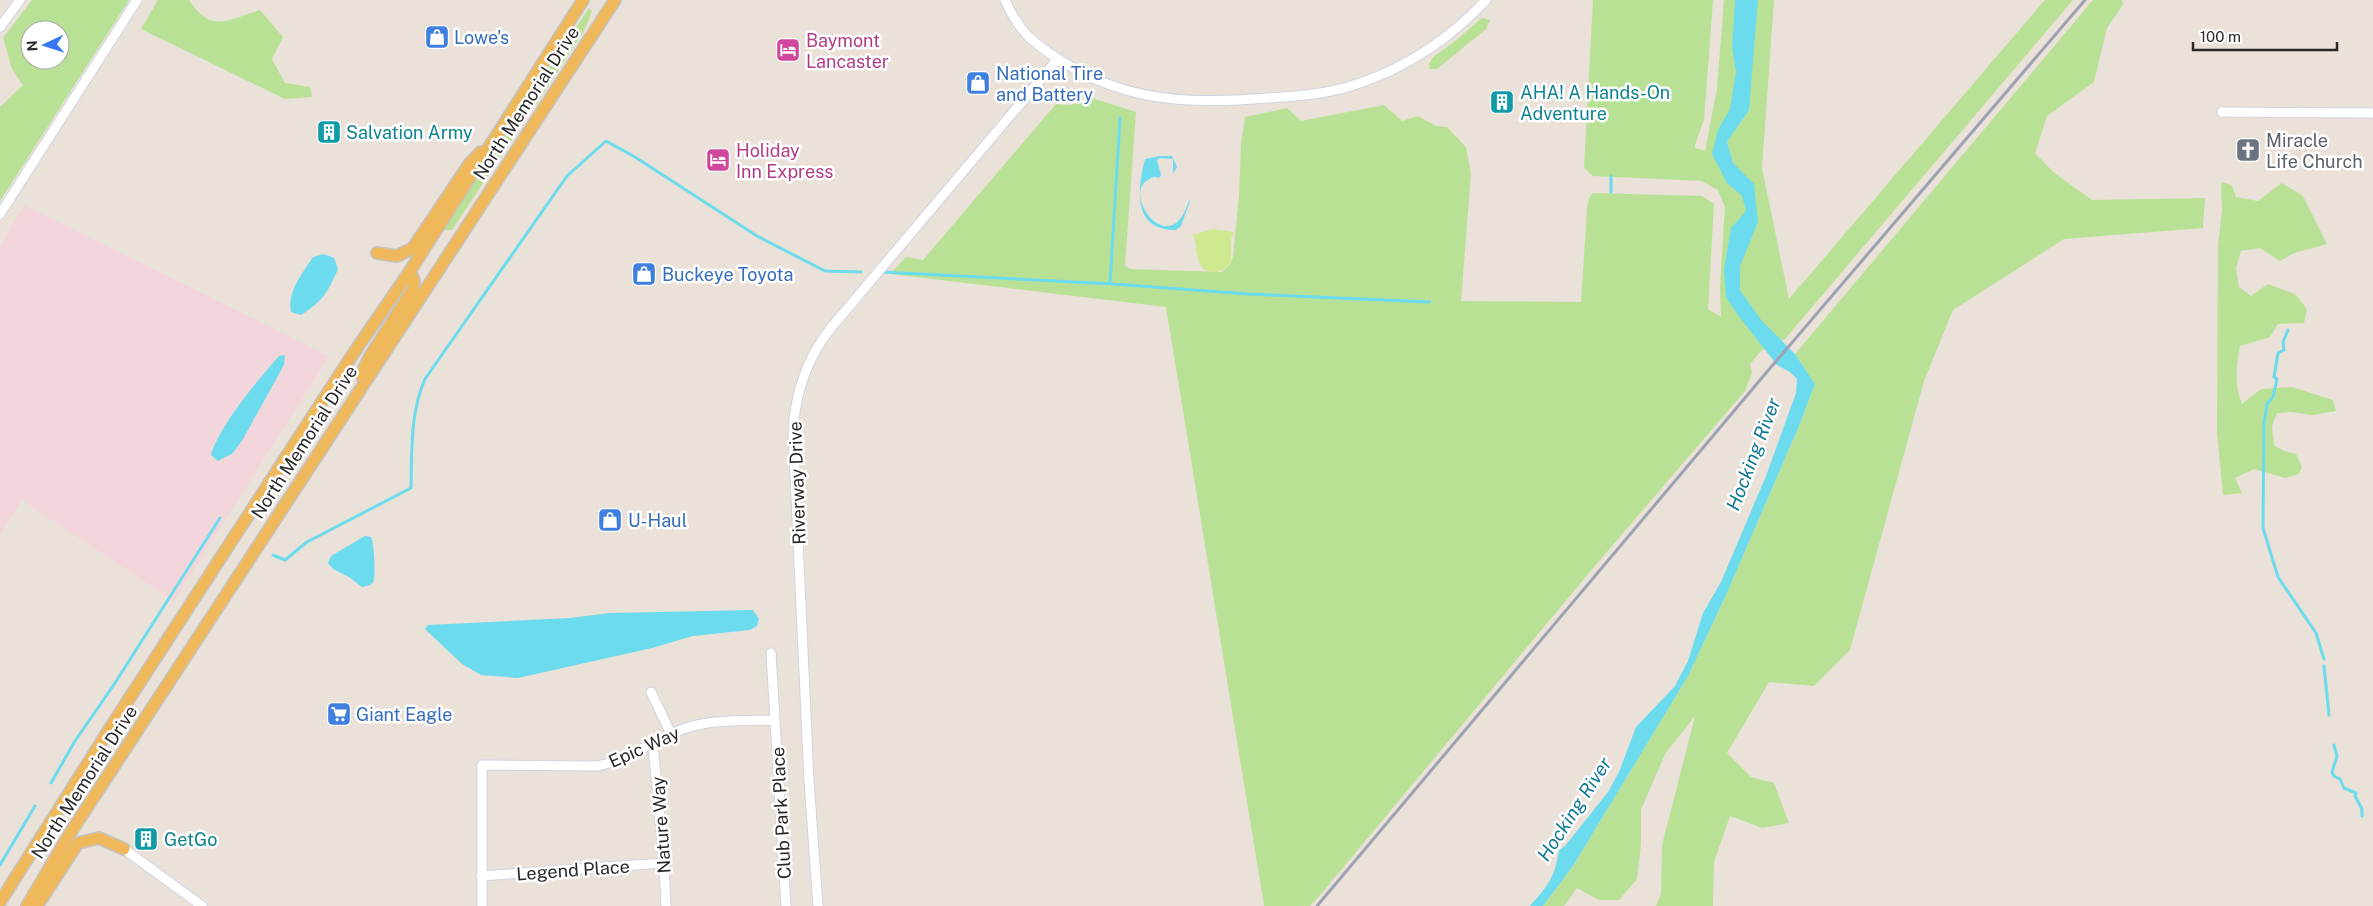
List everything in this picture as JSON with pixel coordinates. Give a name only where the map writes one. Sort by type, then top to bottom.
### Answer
[{"type":"main road","name":"North Memorial Drive","points":[[0,902],[109,730],[353,354],[410,271],[584,0]]},
{"type":"main road","name":"North Memorial Drive","points":[[27,906],[69,835],[615,0]]},
{"type":"main road","points":[[377,253],[397,256],[413,248],[470,163],[499,132]]},
{"type":"main road","points":[[337,423],[343,404],[413,289],[414,281],[410,271]]},
{"type":"main road","points":[[37,906],[78,843],[98,838],[124,849]]},
{"type":"street","points":[[0,27],[20,0]]},
{"type":"street","points":[[0,214],[137,0]]},
{"type":"street","points":[[1005,0],[1022,32],[1058,59],[1092,79],[1119,89],[1172,100],[1228,101],[1321,93],[1373,79],[1418,56],[1453,31],[1486,0]]},
{"type":"street","name":"Riverway Drive","points":[[818,906],[809,781],[792,432],[794,408],[806,368],[824,336],[1058,59]]},
{"type":"street","points":[[2222,112],[2373,113]]},
{"type":"street","name":"Club Park Place","points":[[771,653],[786,906]]},
{"type":"street","points":[[651,692],[671,734]]},
{"type":"street","name":"Epic Way","points":[[482,876],[482,765],[598,766],[614,763],[653,745],[671,734],[700,724],[775,720]]},
{"type":"street","name":"Nature Way","points":[[653,745],[666,906]]},
{"type":"street","points":[[124,849],[202,906]]},
{"type":"street","name":"Legend Place","points":[[482,876],[664,864]]},
{"type":"street","points":[[482,876],[482,906]]},
{"type":"shaded area","points":[[24,205],[329,356],[174,601],[22,500],[0,535],[0,247]]},
{"type":"green space","points":[[32,0],[129,0],[0,201],[0,107],[23,85],[12,69],[3,38]]},
{"type":"green space","points":[[158,0],[189,0],[197,11],[205,17],[212,21],[220,22],[260,10],[283,37],[272,59],[285,83],[310,87],[312,97],[285,99],[141,29]]},
{"type":"green space","points":[[1593,0],[1713,0],[1704,120],[1695,145],[1695,148],[1705,151],[1717,89],[1724,0],[1774,0],[1762,168],[1789,299],[2045,0],[2073,0],[1785,339],[1761,351],[1750,364],[1752,373],[1745,391],[1594,567],[1321,894],[1310,906],[1264,906],[1166,307],[890,274],[906,257],[923,260],[1056,104],[1071,105],[1092,98],[1136,112],[1125,266],[1131,269],[1222,272],[1231,263],[1233,256],[1239,196],[1241,144],[1245,117],[1287,108],[1301,121],[1384,105],[1402,121],[1418,116],[1436,126],[1447,127],[1466,147],[1471,173],[1461,301],[1581,302],[1587,209],[1589,198],[1593,193],[1702,196],[1714,204],[1708,309],[1721,317],[1720,287],[1725,207],[1718,190],[1702,181],[1593,176],[1584,168]]},
{"type":"green space","points":[[2093,0],[2122,0],[2123,5],[2107,28],[2094,82],[2047,116],[2035,153],[2053,172],[2092,200],[2205,198],[2203,228],[2064,239],[1953,310],[1924,381],[1850,650],[1814,686],[1769,682],[1727,753],[1751,777],[1774,783],[1789,823],[1762,828],[1730,816],[1714,862],[1713,906],[1656,906],[1661,894],[1662,845],[1695,716],[1665,754],[1641,810],[1641,844],[1637,879],[1619,900],[1599,900],[1577,888],[1564,906],[1543,906],[1573,866],[1688,676],[1726,595],[1799,426],[1815,384],[1795,354]]},
{"type":"green space","points":[[589,8],[592,11],[584,31],[536,105],[529,106],[528,100]]},
{"type":"green space","points":[[1482,18],[1490,20],[1486,29],[1437,69],[1430,69],[1429,64],[1433,57]]},
{"type":"green space","points":[[521,115],[525,120],[452,230],[445,230],[444,228],[517,116]]},
{"type":"green space","points":[[2221,182],[2232,185],[2236,197],[2258,201],[2282,183],[2303,196],[2327,244],[2294,253],[2280,261],[2260,248],[2241,251],[2236,268],[2239,287],[2251,296],[2268,284],[2295,294],[2307,309],[2304,323],[2278,324],[2270,337],[2240,346],[2236,375],[2239,397],[2242,404],[2261,389],[2292,387],[2333,400],[2336,411],[2313,415],[2291,412],[2277,413],[2272,426],[2274,445],[2284,451],[2296,454],[2302,467],[2299,474],[2285,478],[2254,469],[2235,478],[2242,493],[2223,495],[2217,433],[2218,245],[2222,210]]},
{"type":"green space","points":[[1213,229],[1234,232],[1231,239],[1231,262],[1224,269],[1214,272],[1207,271],[1200,264],[1193,235]]},
{"type":"water","points":[[1735,0],[1758,0],[1749,110],[1727,142],[1733,163],[1754,184],[1758,222],[1740,266],[1740,290],[1762,321],[1795,354],[1815,384],[1799,426],[1726,595],[1688,676],[1573,866],[1543,906],[1530,906],[1550,881],[1559,850],[1565,846],[1608,792],[1619,772],[1636,727],[1675,686],[1688,661],[1703,613],[1721,582],[1766,476],[1796,393],[1797,379],[1790,372],[1777,365],[1726,297],[1724,269],[1731,228],[1746,211],[1742,196],[1727,183],[1712,154],[1718,130],[1730,109],[1736,72],[1732,46]]},
{"type":"water","points":[[1172,156],[1177,167],[1173,174],[1173,159],[1160,158],[1157,160],[1161,175],[1159,178],[1151,178],[1141,187],[1140,196],[1141,182],[1145,159]]},
{"type":"water","points":[[1140,199],[1144,209],[1152,219],[1161,225],[1171,225],[1181,218],[1190,201],[1181,226],[1176,230],[1161,228],[1151,223],[1145,215]]},
{"type":"water","points":[[324,254],[334,258],[338,269],[328,290],[315,305],[301,315],[291,312],[291,297],[300,277],[313,257]]},
{"type":"water","points":[[285,355],[284,365],[243,439],[233,453],[218,461],[211,455],[222,430],[250,390],[279,356]]},
{"type":"water","points":[[365,536],[371,537],[372,540],[374,579],[368,586],[362,587],[349,577],[333,569],[328,563],[331,556]]},
{"type":"water","points":[[753,610],[759,619],[757,626],[750,630],[693,636],[652,648],[518,678],[481,675],[462,664],[425,629],[428,625],[570,618],[610,613]]},
{"type":"waterway","points":[[1110,284],[1120,118]]},
{"type":"waterway","points":[[273,555],[285,560],[307,542],[411,488],[414,419],[425,379],[567,176],[606,141],[635,157],[757,236],[825,271],[861,272]]},
{"type":"waterway","points":[[1611,176],[1611,192]]},
{"type":"waterway","points":[[881,272],[1113,284],[1248,294],[1430,302]]},
{"type":"waterway","points":[[2288,330],[2283,342],[2284,350],[2278,353],[2274,377],[2277,379],[2273,397],[2267,404],[2264,423],[2263,528],[2278,577],[2316,633],[2324,659]]},
{"type":"waterway","points":[[51,783],[75,741],[115,683],[220,518]]},
{"type":"waterway","points":[[2324,666],[2329,715]]},
{"type":"waterway","points":[[2334,745],[2337,756],[2332,772],[2334,776],[2340,779],[2344,788],[2356,793],[2355,796],[2362,809],[2362,816]]},
{"type":"waterway","points":[[0,865],[35,806]]},
{"type":"railway","points":[[1317,906],[1766,373],[2085,0]]},
{"type":"place","name":"Lowe's","points":[[437,37]]},
{"type":"place","name":"Baymont Lancaster","points":[[788,50]]},
{"type":"place","name":"National Tire and Battery","points":[[978,83]]},
{"type":"place","name":"AHA! A Hands-On Adventure","points":[[1502,102]]},
{"type":"place","name":"Salvation Army","points":[[329,132]]},
{"type":"place","name":"Miracle Life Church","points":[[2248,150]]},
{"type":"place","name":"Holiday Inn Express","points":[[718,160]]},
{"type":"place","name":"Buckeye Toyota","points":[[644,274]]},
{"type":"place","name":"U-Haul","points":[[610,520]]},
{"type":"place","name":"Giant Eagle","points":[[339,714]]},
{"type":"place","name":"GetGo","points":[[146,839]]},
{"type":"water label","name":"Hocking River","points":[[1753,454]]},
{"type":"water label","name":"Hocking River","points":[[1574,809]]}]
